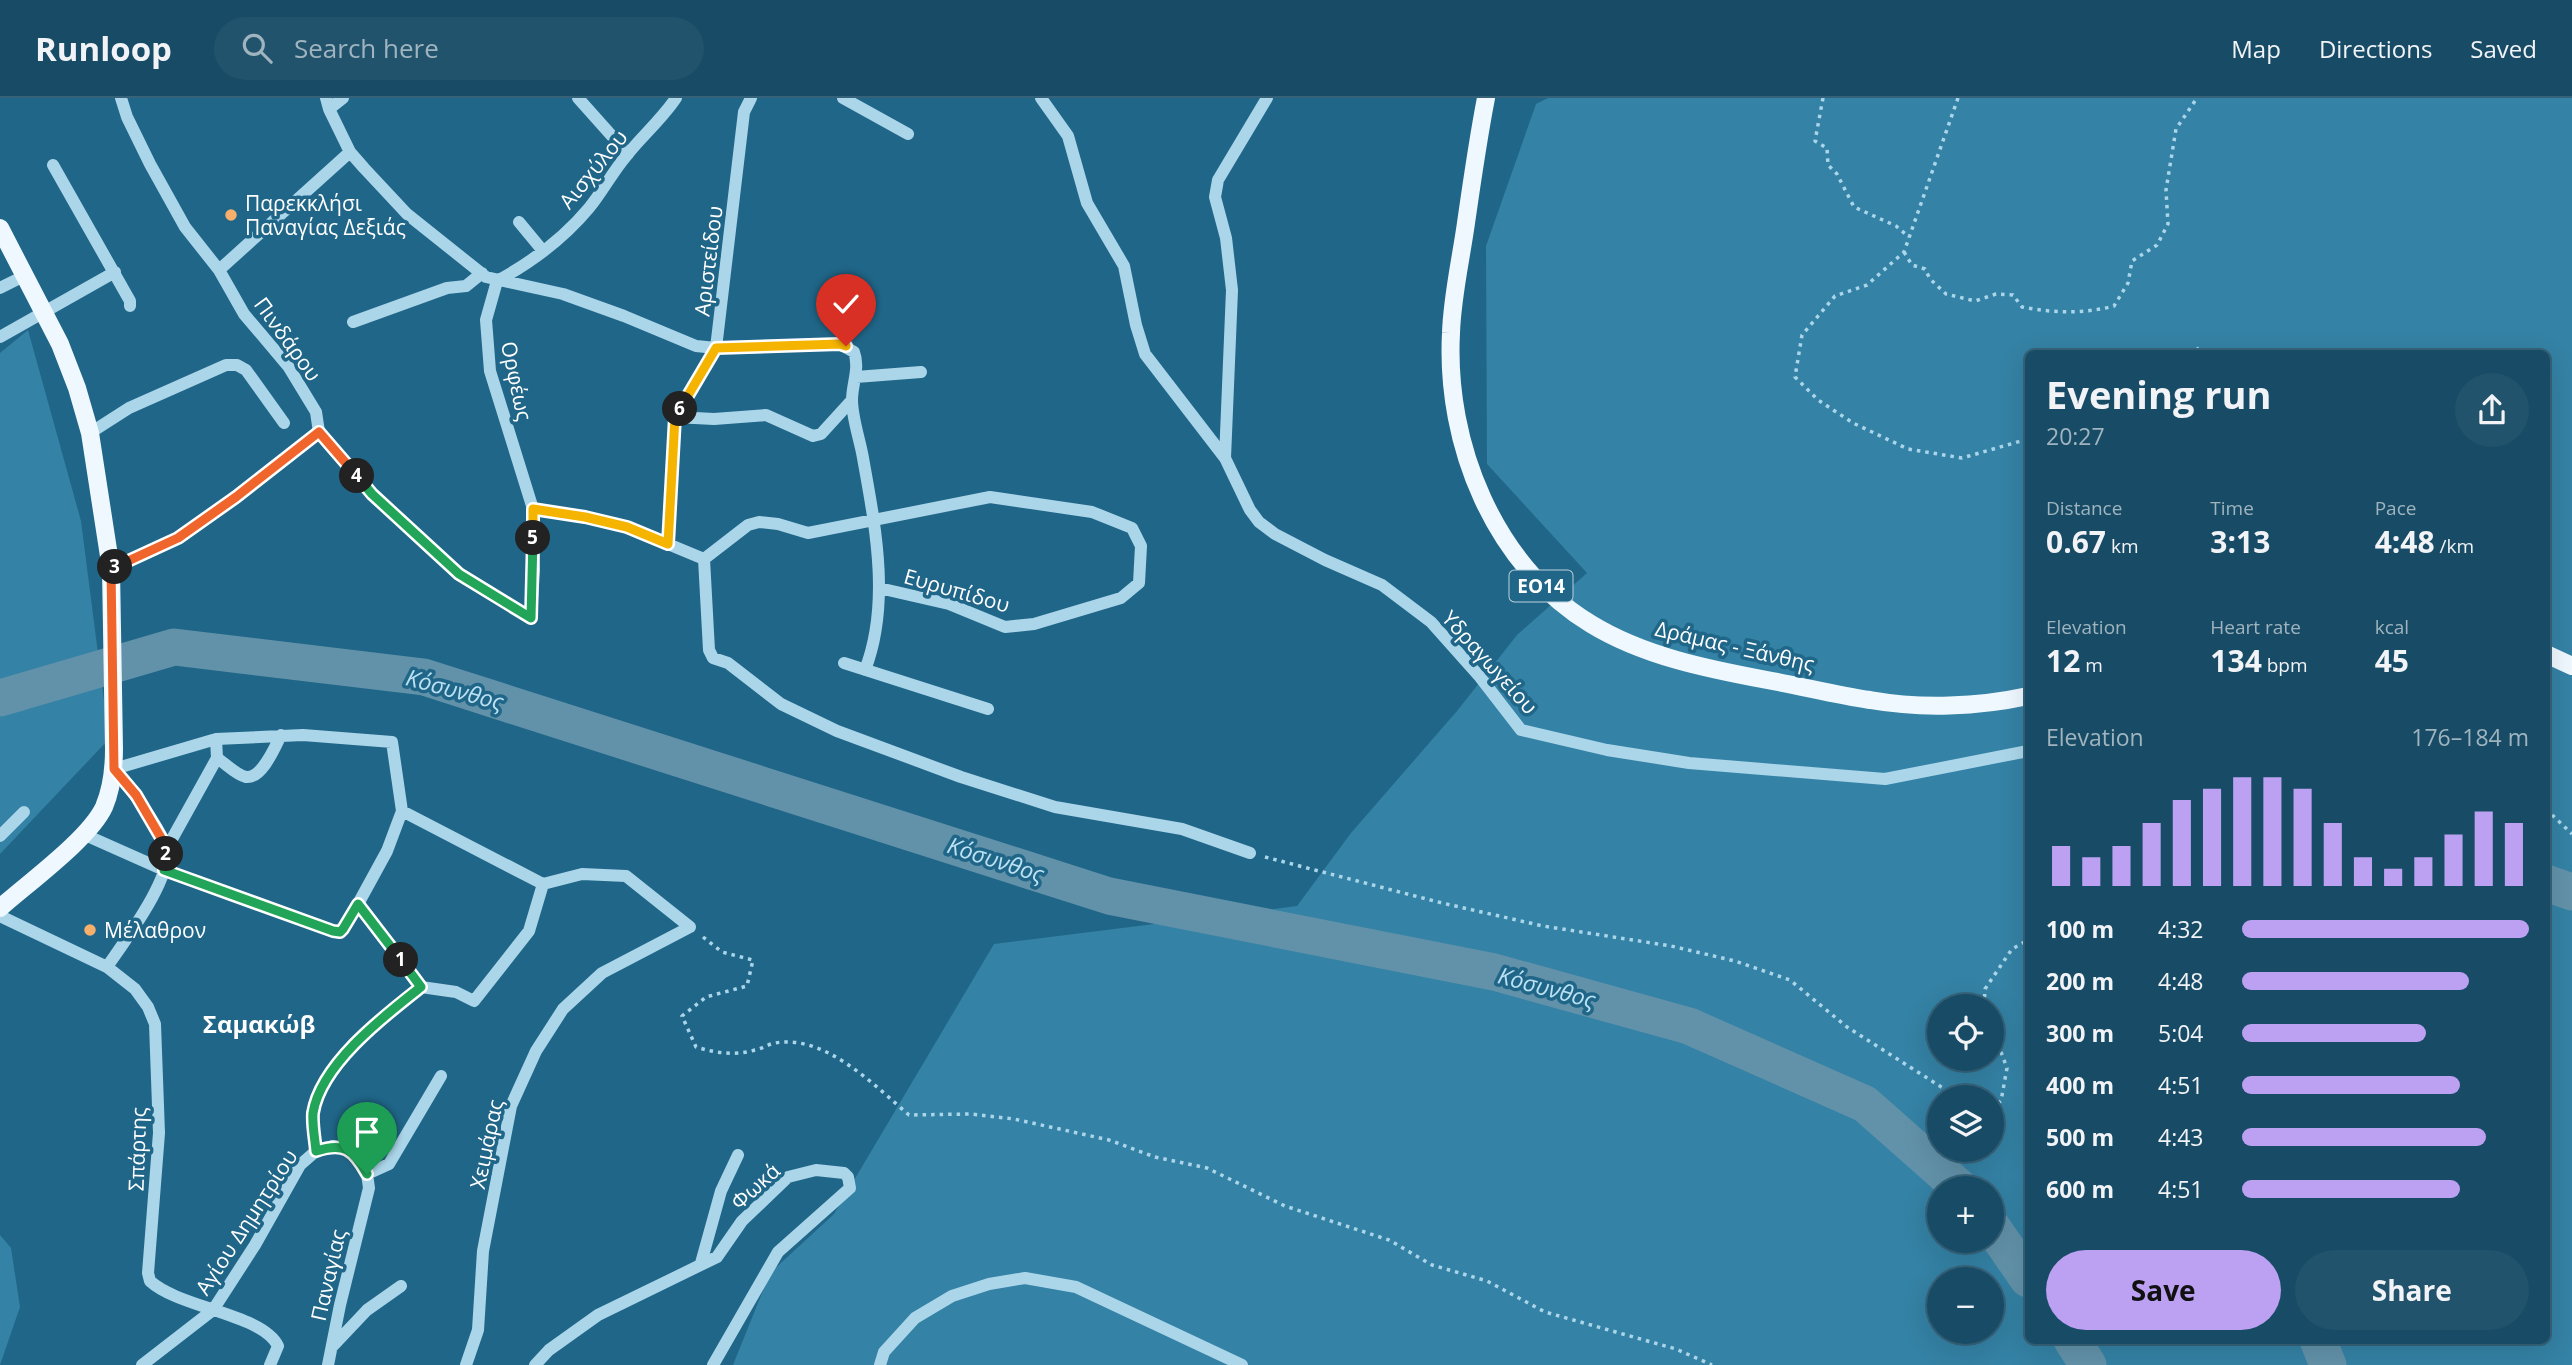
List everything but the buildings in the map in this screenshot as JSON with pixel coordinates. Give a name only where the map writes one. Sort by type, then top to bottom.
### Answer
[{"type":"main road","name":"Δράμας - Ξάνθης","points":[[1486,98],[1451,333],[1456,416],[1478,491],[1503,539],[1538,583],[1591,624],[1651,652],[1729,673],[1872,701],[1940,705],[1998,703],[2025,697]]},
{"type":"main road","points":[[0,228],[60,344],[90,433],[113,591],[114,728],[114,769],[104,806],[96,820],[0,908]]},
{"type":"main road","points":[[2550,656],[2572,666]]},
{"type":"street","name":"Πινδάρου","points":[[121,98],[149,164],[185,227],[219,270],[244,314],[288,366],[316,412],[319,432],[372,494],[459,574],[531,618]]},
{"type":"street","points":[[343,98],[328,103],[350,152],[407,214],[482,273],[497,281]]},
{"type":"street","points":[[578,98],[628,154]]},
{"type":"street","name":"Αισχύλου","points":[[497,281],[526,265],[589,208],[628,154],[676,98]]},
{"type":"street","name":"Αριστείδου","points":[[668,544],[675,417],[716,348],[744,112],[751,98]]},
{"type":"street","points":[[843,98],[908,134]]},
{"type":"street","name":"Υδραγωγείου","points":[[1041,98],[1068,136],[1087,203],[1124,266],[1145,354],[1225,458],[1250,510],[1259,522],[1275,534],[1325,560],[1382,584],[1431,622],[1480,677],[1521,730],[1607,750],[1689,763],[1885,779],[2025,752]]},
{"type":"street","points":[[1225,458],[1232,290],[1226,238],[1215,197],[1219,180],[1267,98]]},
{"type":"street","points":[[219,270],[350,152]]},
{"type":"street","points":[[53,165],[115,272],[130,306]]},
{"type":"street","points":[[519,222],[543,251]]},
{"type":"street","points":[[0,337],[115,272]]},
{"type":"street","points":[[353,322],[447,288],[466,286],[482,273]]},
{"type":"street","points":[[0,288],[24,276]]},
{"type":"street","name":"Ευρυπίδου","points":[[497,281],[563,294],[696,346],[716,348],[840,344],[854,352],[856,377],[852,400],[874,521],[879,588],[949,604],[1005,628],[1034,624],[1121,598],[1139,583],[1141,545],[1132,528],[1092,512],[990,498],[874,521]]},
{"type":"street","name":"Ορφέως","points":[[497,281],[486,320],[490,371],[533,509],[534,570],[531,618]]},
{"type":"street","points":[[90,433],[129,408],[226,366],[237,365],[246,370],[284,423]]},
{"type":"street","points":[[856,377],[921,372]]},
{"type":"street","points":[[675,417],[714,419],[766,415],[813,436],[821,434],[852,400]]},
{"type":"street","points":[[111,569],[178,538],[319,432]]},
{"type":"street","points":[[533,509],[627,527],[704,559]]},
{"type":"street","points":[[704,559],[748,525],[759,522],[778,524],[808,533],[874,521]]},
{"type":"street","points":[[704,559],[709,650],[713,658],[728,663],[780,704],[837,731],[996,789],[1055,807],[1182,829],[1250,853]]},
{"type":"street","points":[[865,670],[874,632],[879,588]]},
{"type":"street","points":[[844,663],[988,709]]},
{"type":"street","points":[[83,834],[164,870],[340,932],[387,851],[402,811],[392,742],[281,735],[215,738],[114,769],[136,795],[167,848]]},
{"type":"street","points":[[217,758],[248,778],[269,760],[281,735]]},
{"type":"street","points":[[107,967],[154,896],[164,870],[167,848],[217,758],[215,738]]},
{"type":"street","points":[[402,811],[543,884],[582,874],[626,876],[690,927]]},
{"type":"street","points":[[0,836],[24,812]]},
{"type":"street","points":[[358,904],[421,987],[456,992],[474,1001],[529,931],[543,884]]},
{"type":"street","name":"Σπάρτης","points":[[0,916],[107,967],[135,989],[148,1007],[155,1024],[159,1133],[148,1273],[150,1281],[173,1294],[213,1310]]},
{"type":"street","name":"Χειμάρας","points":[[466,1365],[478,1330],[483,1251],[511,1106],[536,1051],[564,1009],[602,973],[690,927]]},
{"type":"street","points":[[316,1151],[333,1146],[347,1150],[359,1160],[367,1174],[389,1164],[441,1076]]},
{"type":"street","name":"Αγίου Δημητρίου","points":[[142,1365],[213,1310],[256,1245],[300,1165],[316,1151]]},
{"type":"street","points":[[701,1263],[721,1191],[738,1155]]},
{"type":"street","name":"Φωκά","points":[[535,1365],[549,1350],[598,1315],[717,1257],[742,1221],[788,1177],[816,1170],[844,1173],[851,1184],[846,1192],[778,1252],[713,1365]]},
{"type":"street","name":"Παναγίας","points":[[328,1365],[369,1188],[367,1174]]},
{"type":"street","points":[[880,1365],[884,1352],[915,1318],[952,1296],[989,1284],[1025,1278],[1076,1287],[1242,1365]]},
{"type":"street","points":[[332,1348],[367,1310],[401,1286]]},
{"type":"street","points":[[213,1310],[259,1327],[274,1337],[278,1346],[270,1365]]},
{"type":"path","points":[[1823,98],[1815,141],[1827,148],[1828,165],[1837,174],[1854,207],[1896,226],[1909,237]]},
{"type":"path","points":[[1958,98],[1904,252],[1867,285],[1835,296],[1802,335],[1795,377],[1818,400],[1841,415],[1908,449],[1962,458],[2025,440]]},
{"type":"path","points":[[1904,252],[1912,265],[1925,269],[1930,279],[1946,294],[1975,301],[1996,293],[2013,295],[2022,307],[2043,311],[2091,312],[2114,306],[2128,282],[2132,261],[2157,245],[2168,224],[2166,190],[2176,129],[2197,98]]},
{"type":"path","points":[[2550,813],[2572,834]]},
{"type":"path","points":[[1250,853],[1543,926],[1671,946],[1735,961],[1790,980],[1847,1027],[1937,1085]]},
{"type":"path","points":[[690,927],[722,953],[753,960],[747,986],[706,996],[682,1016],[696,1047],[721,1054],[755,1051],[774,1043],[800,1041],[820,1047],[872,1084],[909,1115],[971,1114],[1014,1119],[1109,1140],[1155,1157],[1207,1168],[1285,1206],[1389,1240],[1432,1265],[1487,1281],[1545,1312],[1676,1349],[1712,1365]]},
{"type":"path","points":[[1985,994],[1985,989],[2012,949],[2025,942]]},
{"type":"path","points":[[316,1151],[313,1115],[329,1076],[354,1046],[421,987]]},
{"type":"path","points":[[2004,1060],[2007,1068],[2004,1085]]},
{"type":"shaded area","points":[[1548,98],[2572,98],[2572,1365],[733,1365],[770,1273],[834,1214],[994,944],[1297,906],[1351,833],[1457,711],[1517,635],[1587,573],[1487,464],[1486,246],[1536,104]]},
{"type":"shaded area","points":[[28,330],[81,521],[109,739],[0,854],[0,353]]},
{"type":"shaded area","points":[[0,1235],[11,1248],[20,1307],[0,1365]]},
{"type":"waterway","name":"Κόσυνθος","points":[[0,698],[174,647],[424,677],[1109,896],[1494,972],[1689,1026],[1865,1104],[1946,1176]]},
{"type":"waterway","name":"Κόσυνθος","points":[[2550,884],[2572,892]]},
{"type":"waterway","name":"Κόσυνθος","points":[[2004,1244],[2025,1275]]},
{"type":"waterway","name":"Κόσυνθος","points":[[2075,1344],[2088,1365]]},
{"type":"waterway","name":"Κόσυνθος","points":[[2320,1344],[2328,1365]]},
{"type":"place","name":"Παρεκκλήσι Παναγίας Δεξιάς","points":[[231,215]]},
{"type":"place","name":"Μέλαθρον","points":[[90,930]]},
{"type":"district","name":"Σαμακώβ","points":[[259,1023]]},
{"type":"route","points":[[367,1174],[359,1160],[347,1150],[333,1146],[316,1151],[313,1115],[329,1076],[354,1046],[421,987],[358,904],[343,929],[340,932],[333,931],[164,870],[167,848],[136,795],[114,769],[111,569],[178,538],[319,432],[372,494],[459,574],[531,618],[534,570],[533,509],[627,527],[668,544],[675,417],[716,348],[846,346]]}]
